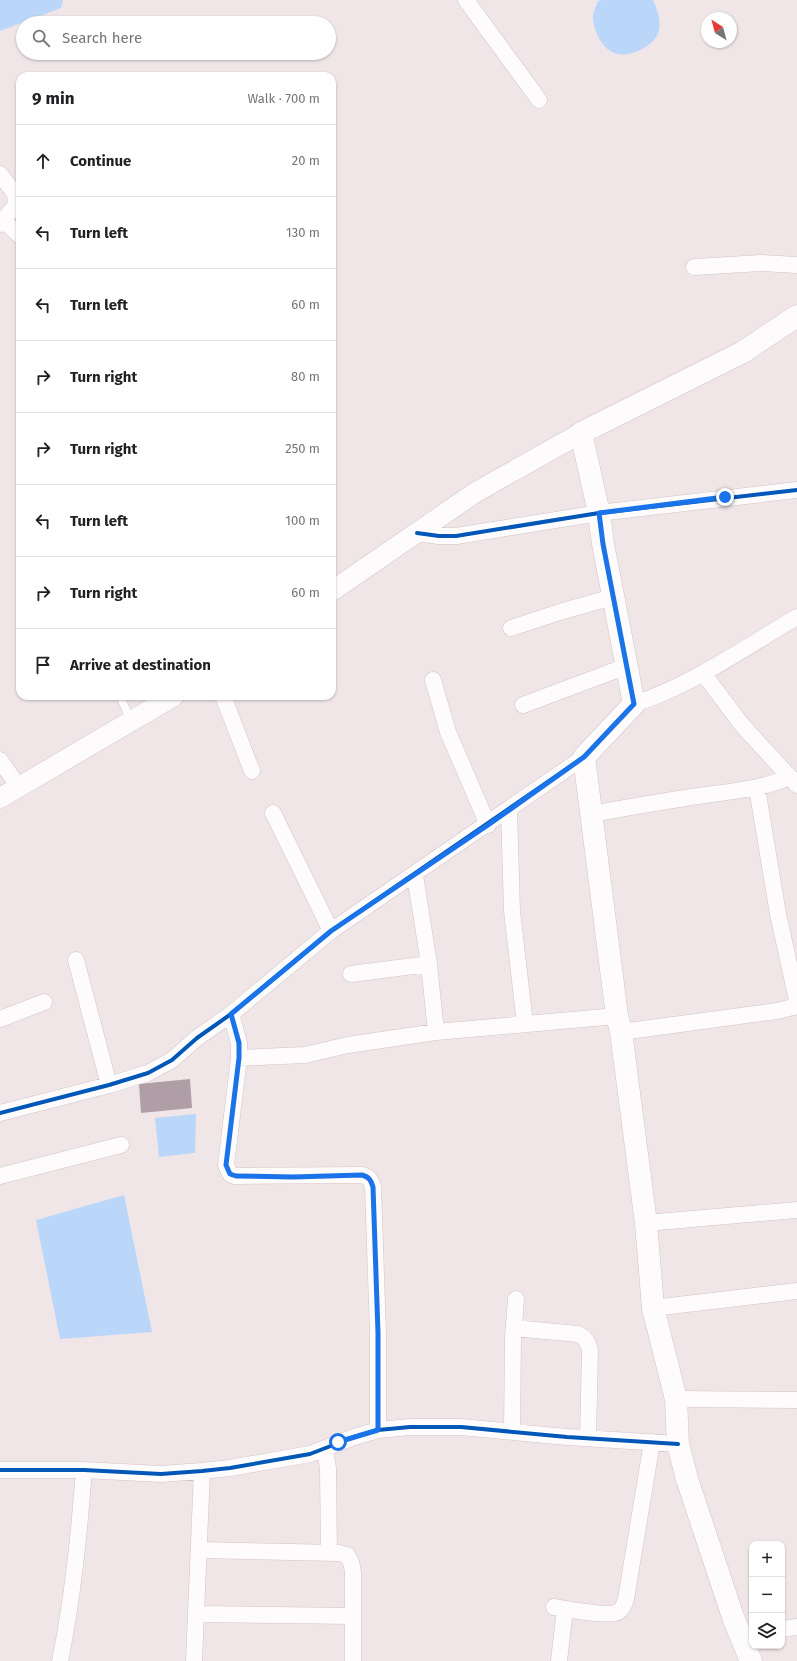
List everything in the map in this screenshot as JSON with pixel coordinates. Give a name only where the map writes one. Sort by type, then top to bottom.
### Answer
[{"type":"main road","points":[[751,1661],[747,1636],[687,1479],[678,1444],[676,1399],[653,1308],[646,1223],[584,757],[634,704],[603,544],[599,513],[581,432],[743,352],[797,316]]},
{"type":"street","points":[[466,0],[539,100]]},
{"type":"street","points":[[0,174],[15,194],[16,205],[2,222],[16,233]]},
{"type":"street","points":[[694,267],[761,263],[797,265]]},
{"type":"street","points":[[336,588],[476,492],[581,432]]},
{"type":"street","points":[[417,532],[439,536],[456,536],[599,513],[797,490]]},
{"type":"street","points":[[511,628],[613,597]]},
{"type":"street","points":[[634,704],[682,685],[797,617]]},
{"type":"street","points":[[522,705],[627,666]]},
{"type":"street","points":[[703,673],[742,724],[793,781]]},
{"type":"street","points":[[433,680],[451,739],[488,825]]},
{"type":"street","points":[[0,798],[18,786],[167,700]]},
{"type":"street","points":[[225,700],[252,771]]},
{"type":"street","points":[[0,1113],[109,1085],[148,1073],[172,1060],[197,1038],[231,1014],[331,931],[488,825],[509,808],[584,757]]},
{"type":"street","points":[[0,760],[18,786]]},
{"type":"street","points":[[592,814],[793,781]]},
{"type":"street","points":[[757,788],[778,914],[797,1000]]},
{"type":"street","points":[[509,808],[512,911],[525,1024]]},
{"type":"street","points":[[273,813],[331,931]]},
{"type":"street","points":[[415,875],[429,964],[436,1032]]},
{"type":"street","points":[[76,960],[109,1085]]},
{"type":"street","points":[[351,974],[429,964]]},
{"type":"street","points":[[0,1018],[44,1002]]},
{"type":"street","points":[[239,1058],[305,1055],[348,1045],[436,1032],[525,1024],[619,1024],[777,1011],[797,1006]]},
{"type":"street","points":[[231,1014],[239,1043],[239,1058],[226,1165],[230,1174],[236,1176],[293,1177],[362,1175],[368,1177],[371,1181],[373,1187],[378,1333],[378,1430]]},
{"type":"street","points":[[0,1176],[121,1145]]},
{"type":"street","points":[[646,1223],[797,1210]]},
{"type":"street","points":[[653,1308],[797,1291]]},
{"type":"street","points":[[512,1431],[516,1299]]},
{"type":"street","points":[[514,1328],[578,1334],[584,1337],[588,1342],[590,1350],[588,1438]]},
{"type":"street","points":[[676,1399],[797,1400]]},
{"type":"street","points":[[0,1470],[84,1470],[161,1474],[202,1472],[310,1454],[354,1437],[378,1430],[410,1427],[461,1427],[678,1444]]},
{"type":"street","points":[[559,1661],[559,1608],[606,1614],[616,1614],[623,1609],[626,1599],[652,1442]]},
{"type":"street","points":[[325,1449],[328,1469],[329,1552]]},
{"type":"street","points":[[60,1661],[70,1613],[78,1551],[84,1470]]},
{"type":"street","points":[[194,1661],[202,1472]]},
{"type":"street","points":[[199,1550],[329,1552],[347,1555],[351,1562],[353,1572],[353,1661]]},
{"type":"street","points":[[196,1614],[354,1616]]},
{"type":"street","points":[[785,1629],[797,1627]]},
{"type":"lane","points":[[122,700],[131,722]]},
{"type":"water","points":[[0,0],[63,0],[61,8],[40,16],[16,16],[16,25],[0,31]]},
{"type":"water","points":[[653,0],[659,18],[659,30],[657,35],[643,49],[630,54],[618,54],[607,49],[600,39],[593,22],[594,10],[598,1]]},
{"type":"water","points":[[196,1114],[195,1153],[159,1157],[155,1118]]},
{"type":"water","points":[[124,1195],[152,1332],[60,1339],[36,1220]]},
{"type":"building","points":[[190,1079],[192,1108],[141,1113],[139,1084]]},
{"type":"cycle path","points":[[417,533],[439,536],[456,536],[599,513],[797,490]]},
{"type":"cycle path","points":[[0,1113],[109,1085],[148,1073],[172,1060],[197,1038],[231,1014],[331,931],[584,757]]},
{"type":"cycle path","points":[[0,1470],[84,1470],[161,1474],[202,1471],[230,1468],[310,1454],[354,1437],[378,1430],[410,1427],[461,1427],[567,1437],[678,1444]]},
{"type":"route","points":[[338,1442],[378,1430],[378,1333],[373,1187],[368,1177],[362,1175],[293,1177],[236,1176],[230,1174],[226,1165],[239,1058],[239,1043],[231,1014],[331,931],[488,825],[509,808],[584,757],[618,719],[634,704],[603,544],[599,513],[725,497]]}]
